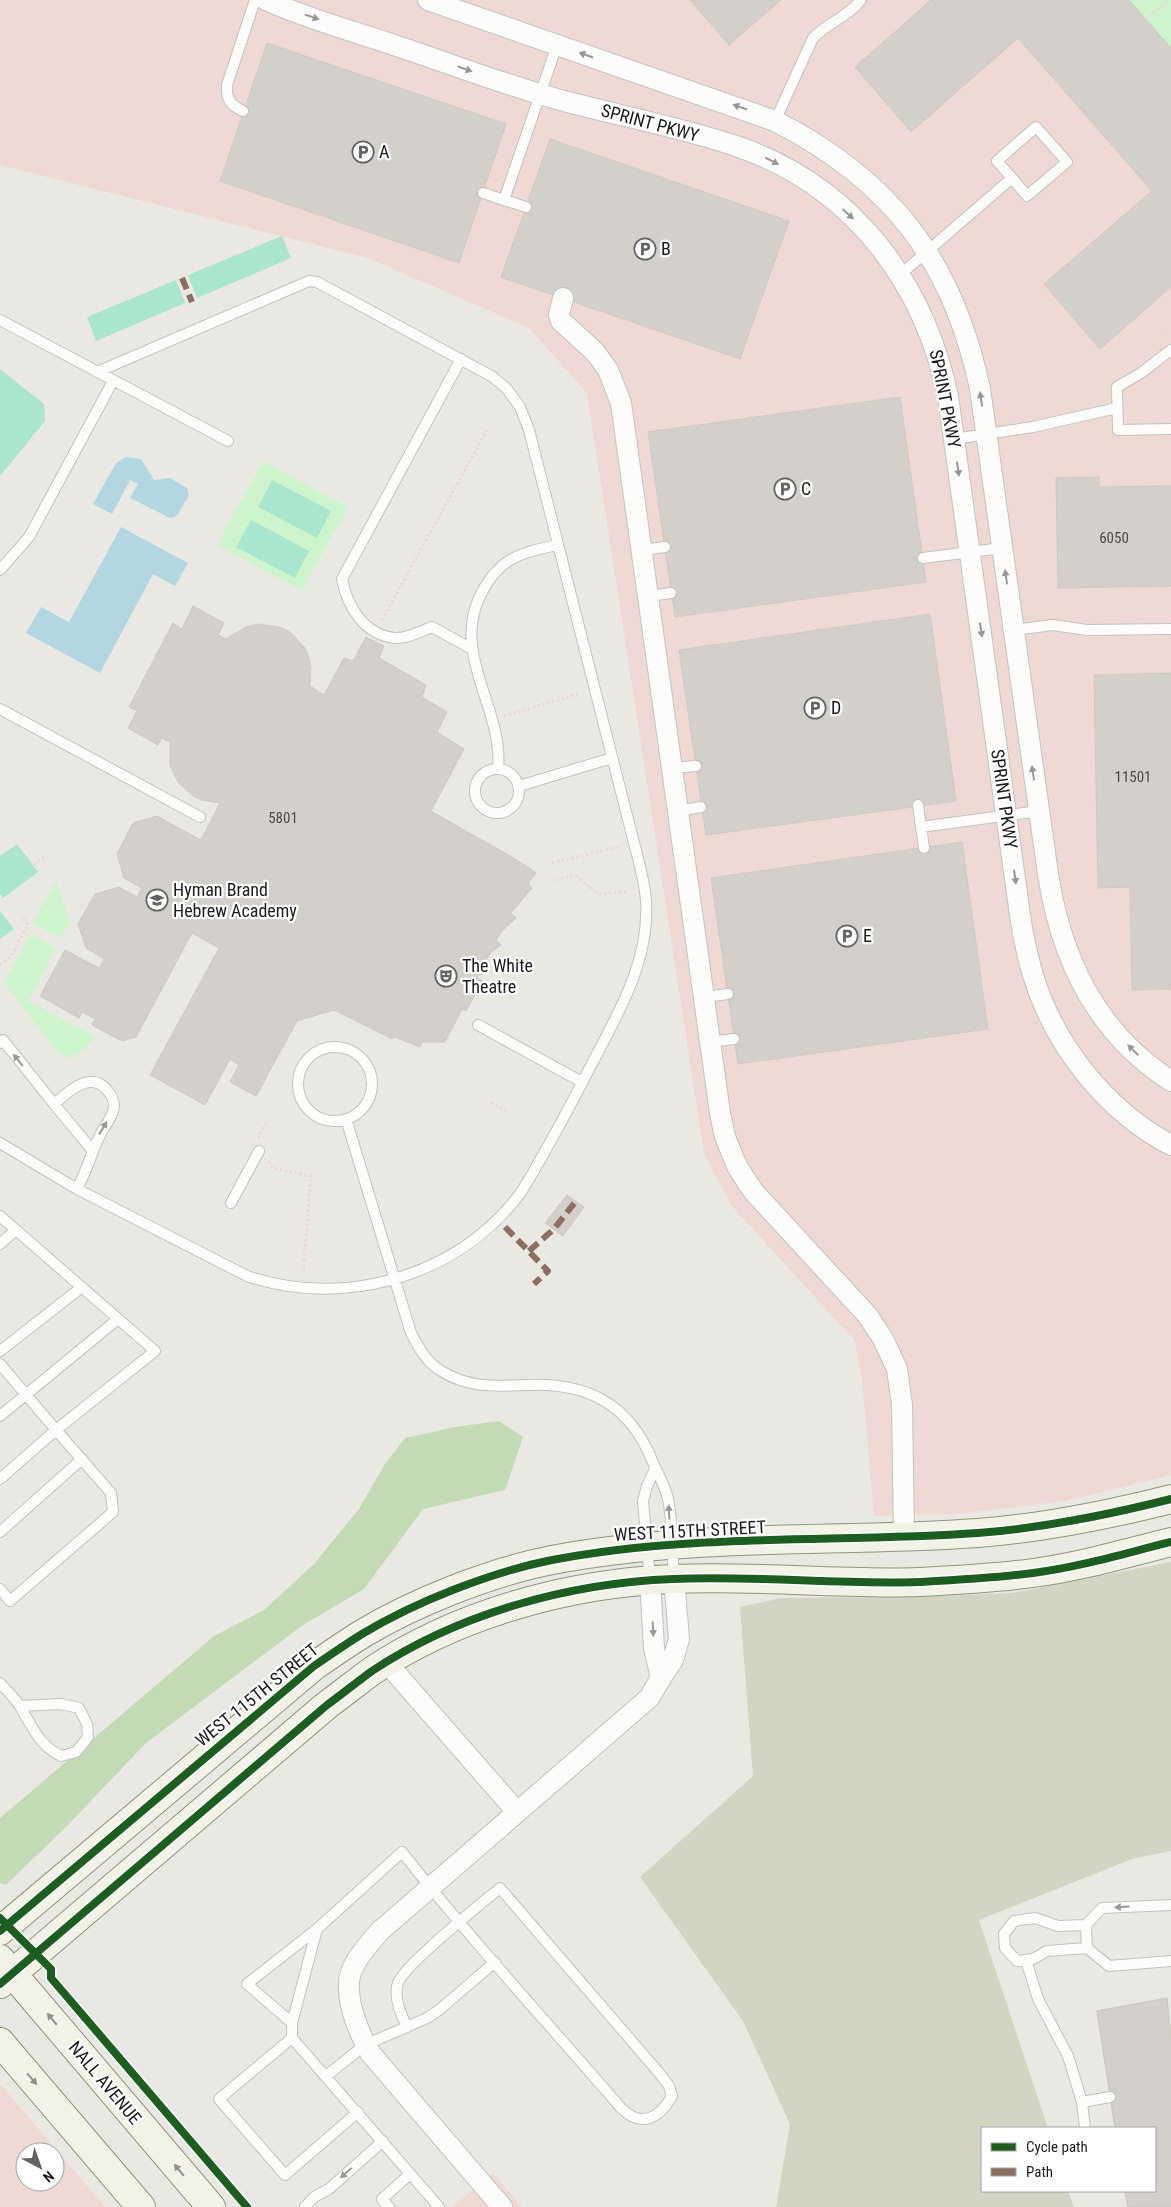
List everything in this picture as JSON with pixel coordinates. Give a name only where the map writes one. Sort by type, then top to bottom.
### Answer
[{"type":"street","name":"SPRINT PKWY","points":[[266,0],[540,94],[722,142],[763,157],[810,183],[833,200],[873,239],[901,274],[919,308],[934,344],[948,396],[1025,947],[1042,1002],[1070,1052],[1088,1076],[1128,1115],[1171,1145]]},
{"type":"street","name":"SPRINT PKWY","points":[[428,0],[775,121],[826,149],[864,178],[900,214],[927,251],[948,289],[966,335],[978,381],[1052,904],[1058,929],[1080,981],[1100,1013],[1124,1041],[1144,1060],[1171,1080]]},
{"type":"street","points":[[563,298],[559,315],[561,321],[596,352],[616,386],[621,403],[720,1113],[725,1137],[737,1166],[753,1191],[868,1316],[884,1339],[896,1369],[902,1405],[904,1537]]},
{"type":"street","name":"WEST 115TH STREET","points":[[0,1931],[314,1666],[363,1633],[413,1607],[480,1581],[550,1561],[659,1545],[980,1533],[1052,1524],[1125,1511],[1171,1499]]},
{"type":"street","points":[[4,1972],[327,1706],[386,1663],[473,1620],[568,1592],[662,1579],[729,1578],[837,1582],[917,1582],[978,1578],[1035,1573],[1171,1542]]},
{"type":"street","points":[[500,2206],[365,2045],[356,2024],[350,1997],[351,1973],[361,1953],[380,1931],[649,1698],[660,1678],[654,1648],[662,1579]]},
{"type":"street","points":[[386,1663],[517,1812]]},
{"type":"street","name":"NALL AVENUE","points":[[4,1972],[211,2207]]},
{"type":"street","points":[[0,2042],[141,2207]]},
{"type":"lane","points":[[243,111],[233,106],[226,96],[227,85],[255,0]]},
{"type":"lane","points":[[775,121],[813,38],[821,30],[853,10],[861,0]]},
{"type":"lane","points":[[504,200],[557,45]]},
{"type":"lane","points":[[1036,127],[1067,162],[1027,196],[1012,178],[997,161],[1036,127]]},
{"type":"lane","points":[[901,274],[1012,178]]},
{"type":"lane","points":[[483,193],[526,207]]},
{"type":"lane","points":[[0,1143],[77,1189],[232,1270],[270,1284],[334,1289],[376,1285],[394,1280],[451,1255],[483,1233],[512,1204],[525,1186],[582,1082],[624,999],[635,974],[643,947],[646,919],[644,881],[529,430],[520,407],[507,389],[492,377],[461,359],[317,282],[309,281],[97,372]]},
{"type":"lane","points":[[0,320],[228,441]]},
{"type":"lane","points":[[1171,350],[1141,373],[1117,387],[1118,430],[1171,429]]},
{"type":"lane","points":[[461,359],[342,579],[345,596],[354,613],[365,625],[376,631],[396,638],[432,628],[472,649]]},
{"type":"lane","points":[[0,570],[29,537],[113,381]]},
{"type":"lane","points":[[954,439],[1033,427],[1117,408]]},
{"type":"lane","points":[[498,769],[498,741],[472,649],[470,632],[472,617],[485,585],[508,559],[524,552],[557,544]]},
{"type":"lane","points":[[642,550],[665,547]]},
{"type":"lane","points":[[923,558],[1002,548]]},
{"type":"lane","points":[[649,596],[672,593]]},
{"type":"lane","points":[[1013,630],[1053,625],[1087,630],[1171,629]]},
{"type":"lane","points":[[0,709],[200,817]]},
{"type":"lane","points":[[519,786],[612,758]]},
{"type":"lane","points":[[672,768],[696,766]]},
{"type":"lane","points":[[498,769],[507,771],[514,776],[519,786],[519,797],[511,809],[497,814],[483,809],[476,797],[477,782],[487,771],[498,769]]},
{"type":"lane","points":[[918,805],[924,848]]},
{"type":"lane","points":[[678,811],[701,807]]},
{"type":"lane","points":[[921,827],[1039,811]]},
{"type":"lane","points":[[704,996],[728,994]]},
{"type":"lane","points":[[478,1025],[582,1082]]},
{"type":"lane","points":[[710,1042],[734,1039]]},
{"type":"lane","points":[[1,1040],[92,1150]]},
{"type":"lane","points":[[338,1047],[351,1050],[361,1057],[369,1068],[372,1080],[372,1093],[366,1105],[358,1114],[346,1120],[334,1121],[323,1119],[313,1114],[305,1105],[300,1094],[298,1083],[300,1072],[306,1061],[315,1053],[326,1048],[338,1047]]},
{"type":"lane","points":[[54,1104],[82,1083],[97,1083],[109,1091],[114,1106],[112,1115],[92,1150],[77,1189]]},
{"type":"lane","points":[[346,1120],[411,1333],[421,1352],[436,1368],[457,1380],[476,1385],[554,1385],[576,1388],[599,1396],[618,1409],[633,1427],[647,1449],[655,1469],[665,1486],[668,1500],[659,1545],[662,1579]]},
{"type":"lane","points":[[231,1203],[262,1151]]},
{"type":"lane","points":[[0,1216],[156,1351],[56,1430],[0,1479]]},
{"type":"lane","points":[[0,1244],[16,1230]]},
{"type":"lane","points":[[0,1351],[82,1287]]},
{"type":"lane","points":[[0,1416],[118,1319]]},
{"type":"lane","points":[[0,1364],[111,1493],[113,1512],[10,1601],[0,1589]]},
{"type":"lane","points":[[0,1532],[82,1460]]},
{"type":"lane","points":[[655,1469],[647,1486],[643,1501],[659,1545],[662,1579]]},
{"type":"lane","points":[[0,1683],[20,1706],[35,1735],[49,1750],[61,1756],[76,1752],[88,1737],[87,1724],[79,1708],[61,1704],[20,1706]]},
{"type":"lane","points":[[292,2023],[247,1984],[317,1929],[402,1852],[430,1888],[460,1922],[495,1962],[630,2117],[643,2120],[654,2116],[666,2106],[672,2096],[669,2086],[660,2074],[500,1888],[460,1922],[404,1972],[397,1984],[397,2000],[407,2027]]},
{"type":"lane","points":[[1171,1905],[1102,1908],[1086,1925],[1058,1926],[1035,1918],[1014,1921],[1004,1934],[1005,1948],[1017,1961],[1032,1960],[1047,1951],[1087,1948],[1109,1966],[1171,1962]]},
{"type":"lane","points":[[1086,1925],[1087,1948]]},
{"type":"lane","points":[[317,1929],[292,2023],[292,2038],[439,2207]]},
{"type":"lane","points":[[1026,1960],[1038,1999],[1068,2056],[1082,2102],[1085,2127]]},
{"type":"lane","points":[[326,2076],[365,2045],[407,2027],[439,2010],[495,1962]]},
{"type":"lane","points":[[292,2038],[219,2099],[285,2175],[358,2112]]},
{"type":"lane","points":[[1082,2102],[1110,2097]]},
{"type":"lane","points":[[305,2207],[314,2197],[328,2188],[383,2141]]},
{"type":"lane","points":[[389,2207],[382,2198],[410,2174]]},
{"type":"path","points":[[807,0],[811,8]]},
{"type":"path","points":[[1146,20],[1168,0]]},
{"type":"path","points":[[267,43],[271,24]]},
{"type":"path","points":[[784,220],[792,196]]},
{"type":"path","points":[[1161,336],[1171,326]]},
{"type":"path","points":[[376,631],[487,430]]},
{"type":"path","points":[[493,723],[495,719],[578,694]]},
{"type":"path","points":[[552,863],[618,847]]},
{"type":"path","points":[[34,865],[45,856]]},
{"type":"path","points":[[556,880],[574,875],[599,894],[628,891]]},
{"type":"path","points":[[0,965],[11,956],[28,925],[21,916]]},
{"type":"path","points":[[491,1102],[508,1112]]},
{"type":"path","points":[[266,1122],[258,1138],[262,1151],[272,1168],[311,1176],[303,1277],[291,1286]]},
{"type":"shaded area","points":[[0,0],[1171,0],[1171,1475],[1066,1501],[957,1514],[874,1516],[862,1379],[855,1341],[731,1205],[704,1153],[587,393],[529,328],[368,258],[0,165]]},
{"type":"shaded area","points":[[1171,1562],[1171,1851],[1132,1859],[979,1920],[1048,2127],[981,2127],[981,2192],[1068,2192],[1074,2207],[776,2207],[790,2124],[743,2021],[640,1877],[753,1776],[740,1607],[781,1598],[911,1597],[1012,1593]]},
{"type":"shaded area","points":[[0,2084],[50,2142],[15,2142],[15,2192],[65,2192],[65,2160],[105,2207],[0,2207]]},
{"type":"shaded area","points":[[493,2173],[522,2207],[453,2207]]},
{"type":"green space","points":[[1129,0],[1171,0],[1171,48]]},
{"type":"green space","points":[[282,236],[291,258],[197,298],[188,275]]},
{"type":"green space","points":[[176,280],[185,303],[96,341],[87,317]]},
{"type":"green space","points":[[0,369],[44,404],[45,421],[0,476]]},
{"type":"green space","points":[[263,461],[348,507],[302,591],[217,545]]},
{"type":"green space","points":[[272,480],[331,511],[317,538],[258,507]]},
{"type":"green space","points":[[251,520],[309,551],[295,578],[236,547]]},
{"type":"green space","points":[[17,844],[38,872],[3,898],[0,894],[0,856]]},
{"type":"green space","points":[[56,880],[70,922],[61,938],[33,924]]},
{"type":"green space","points":[[0,911],[14,929],[0,939]]},
{"type":"green space","points":[[30,934],[56,948],[28,1001],[93,1035],[95,1040],[71,1059],[57,1052],[4,983]]},
{"type":"green space","points":[[499,1421],[523,1437],[505,1490],[423,1509],[364,1589],[303,1625],[146,1743],[66,1827],[6,1885],[0,1883],[0,1818],[214,1636],[264,1610],[314,1564],[359,1509],[385,1464],[405,1438],[455,1427]]},
{"type":"water","points":[[126,457],[141,459],[154,480],[170,478],[187,488],[189,495],[177,516],[170,518],[130,498],[138,484],[130,480],[112,514],[93,504],[116,463]]},
{"type":"water","points":[[121,527],[188,563],[175,586],[153,574],[100,673],[26,633],[41,607],[69,622]]},
{"type":"building","points":[[690,0],[781,0],[729,45]]},
{"type":"building","points":[[931,0],[1129,0],[1171,48],[1171,287],[1100,349],[1044,284],[1152,191],[1018,38],[911,132],[855,67]]},
{"type":"building","name":"A","points":[[267,43],[506,124],[459,263],[220,181]]},
{"type":"building","name":"B","points":[[550,139],[789,221],[740,359],[501,277]]},
{"type":"building","name":"C","points":[[900,397],[926,582],[675,617],[648,432]]},
{"type":"building","points":[[1099,477],[1099,487],[1171,486],[1171,586],[1058,588],[1056,478]]},
{"type":"building","points":[[193,606],[224,623],[218,635],[226,639],[246,627],[258,624],[279,627],[290,632],[305,648],[309,658],[311,668],[310,686],[324,695],[344,658],[353,661],[366,637],[384,646],[379,658],[426,685],[422,697],[447,712],[437,732],[464,749],[431,811],[517,860],[536,873],[528,883],[532,888],[511,913],[516,918],[502,931],[496,940],[501,945],[490,953],[483,965],[486,972],[478,975],[477,978],[483,981],[466,1011],[462,1009],[445,1042],[423,1042],[420,1047],[394,1037],[392,1039],[334,1010],[297,1021],[256,1096],[230,1082],[239,1065],[230,1059],[205,1105],[150,1075],[219,948],[192,933],[136,1037],[122,1041],[92,1025],[95,1019],[82,1012],[79,1018],[40,996],[65,950],[99,968],[104,959],[86,948],[78,924],[95,894],[119,887],[137,897],[142,888],[124,878],[117,854],[133,823],[157,816],[201,840],[220,803],[202,800],[193,796],[178,782],[170,765],[170,742],[162,738],[158,745],[128,728],[137,711],[129,707],[173,623],[182,629]]},
{"type":"building","name":"D","points":[[930,614],[956,801],[706,835],[679,650]]},
{"type":"building","points":[[1171,673],[1171,989],[1132,990],[1130,887],[1098,888],[1094,675]]},
{"type":"building","name":"E","points":[[962,842],[988,1029],[738,1064],[711,878]]},
{"type":"building","points":[[567,1195],[584,1207],[563,1236],[545,1223]]},
{"type":"building","points":[[1167,1998],[1171,2038],[1171,2207],[1128,2207],[1125,2192],[1156,2192],[1156,2127],[1115,2127],[1097,2011]]},
{"type":"building","points":[[1167,1998],[1171,2038],[1171,2207],[1128,2207],[1125,2192],[1156,2192],[1156,2127],[1115,2127],[1097,2011]]},
{"type":"marked path","points":[[182,278],[192,302]]},
{"type":"marked path","points":[[529,1251],[554,1229],[576,1201]]},
{"type":"marked path","points":[[505,1227],[548,1271],[534,1284]]},
{"type":"cycle path","points":[[0,1931],[314,1666],[383,1622],[429,1600],[479,1580],[528,1565],[605,1551],[712,1542],[925,1536],[1002,1531],[1075,1520],[1171,1499]]},
{"type":"cycle path","points":[[0,1984],[327,1705],[372,1671],[406,1651],[478,1617],[555,1595],[634,1582],[704,1578],[888,1583],[976,1579],[1068,1567],[1171,1542]]},
{"type":"cycle path","points":[[0,1918],[51,1969],[51,1978],[247,2207]]},
{"type":"place","name":"A","points":[[363,152]]},
{"type":"place","name":"B","points":[[645,249]]},
{"type":"place","name":"C","points":[[785,489]]},
{"type":"place","name":"D","points":[[815,708]]},
{"type":"place","name":"Hyman Brand Hebrew Academy","points":[[157,900]]},
{"type":"place","name":"E","points":[[847,936]]},
{"type":"place","name":"The White Theatre","points":[[446,976]]}]
